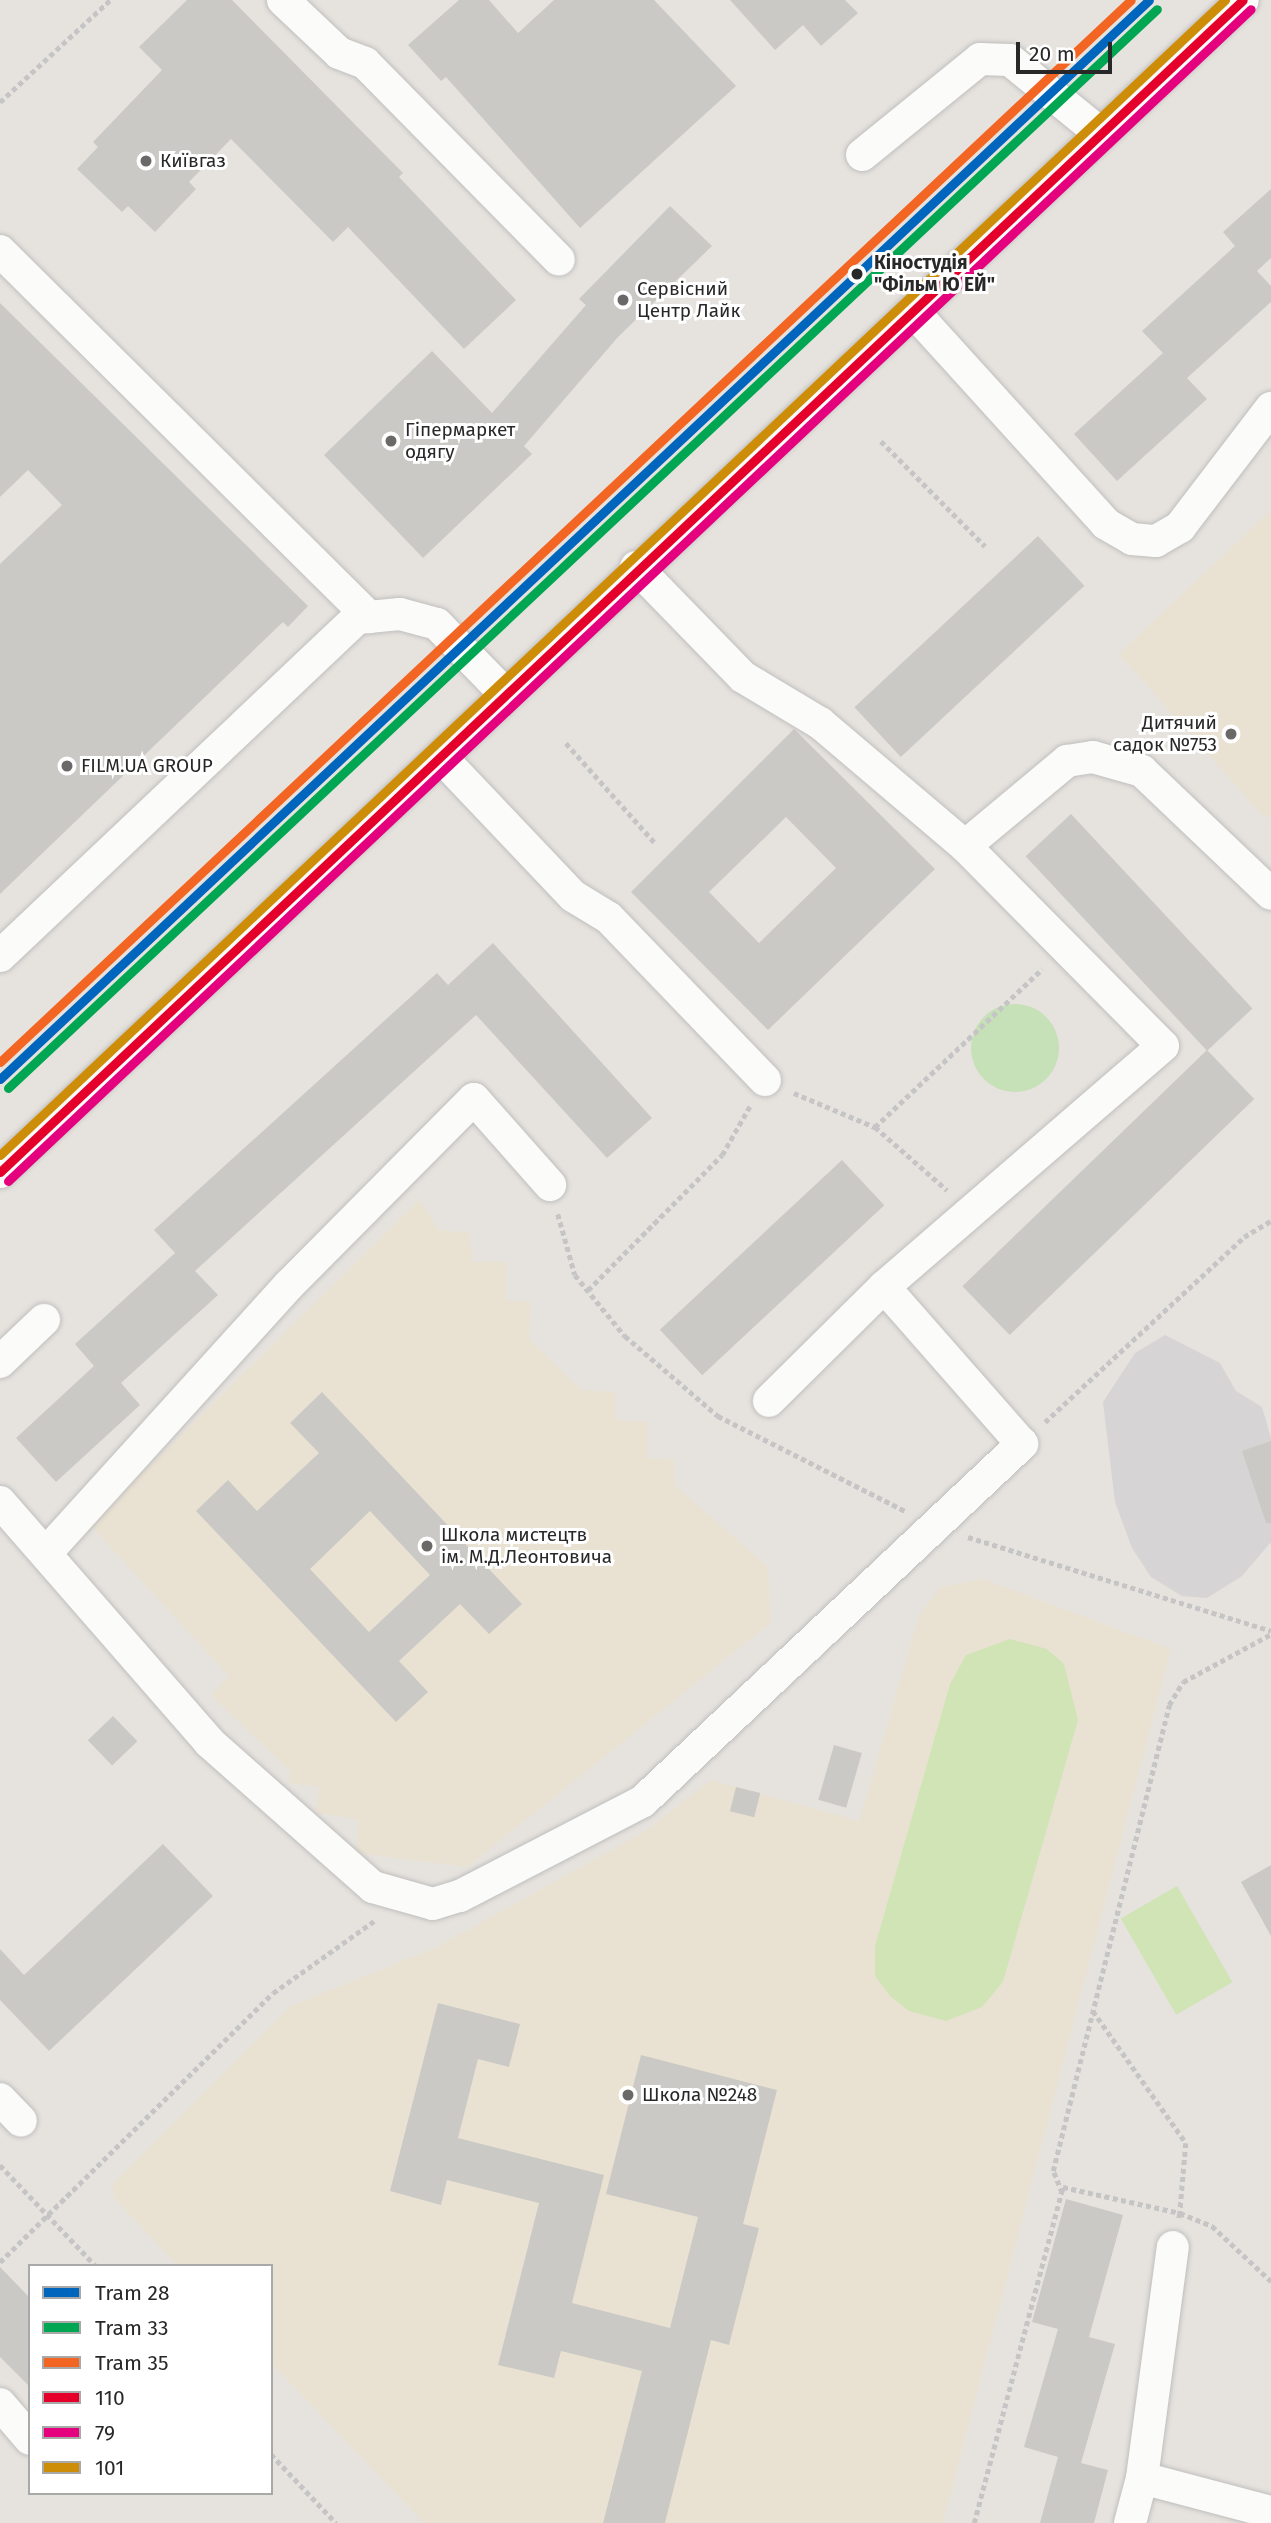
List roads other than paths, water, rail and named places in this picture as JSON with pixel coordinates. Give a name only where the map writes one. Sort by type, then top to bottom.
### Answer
[{"type":"street","points":[[283,0],[339,52],[365,63],[559,260]]},
{"type":"street","points":[[0,1172],[441,757],[636,567],[1243,0]]},
{"type":"street","points":[[862,155],[980,59],[1010,60],[1101,134]]},
{"type":"street","points":[[0,251],[369,617]]},
{"type":"street","points":[[913,311],[1106,524],[1132,539],[1156,541],[1180,527],[1271,408]]},
{"type":"street","points":[[636,567],[743,677],[820,723],[965,846],[1163,1046],[884,1287],[769,1401]]},
{"type":"street","points":[[0,956],[358,618],[400,614],[437,624],[506,695]]},
{"type":"street","points":[[441,757],[573,896],[609,918],[765,1080]]},
{"type":"street","points":[[965,846],[1067,761],[1093,757],[1142,771],[1271,894]]},
{"type":"street","points":[[46,1553],[289,1285],[474,1100],[550,1185]]},
{"type":"street","points":[[0,1502],[209,1742],[373,1887],[403,1900],[433,1903],[460,1896],[643,1801],[1021,1444],[884,1287]]},
{"type":"street","points":[[0,1362],[44,1320]]},
{"type":"street","points":[[1130,2523],[1142,2478],[1173,2247]]},
{"type":"street","points":[[0,2404],[28,2437]]},
{"type":"street","points":[[1142,2478],[1271,2512]]},
{"type":"tram line","name":"35","points":[[0,1062],[1131,0]]},
{"type":"tram line","name":"28","points":[[0,1079],[1149,0]]},
{"type":"tram line","name":"33","points":[[8,1088],[1157,9]]},
{"type":"place","name":"Київгаз","points":[[146,161]]},
{"type":"place","name":"Кіностудія \"Фільм Ю ЕЙ\"","points":[[857,274]]},
{"type":"place","name":"Сервісний Центр Лайк","points":[[623,300]]},
{"type":"place","name":"Гіпермаркет одягу","points":[[391,441]]},
{"type":"place","name":"Дитячий садок №753","points":[[1231,734]]},
{"type":"place","name":"FILM.UA GROUP","points":[[67,766]]},
{"type":"place","name":"Школа мистецтв ім. М.Д.Леонтовича","points":[[427,1546]]},
{"type":"place","name":"Школа №248","points":[[628,2095]]}]
